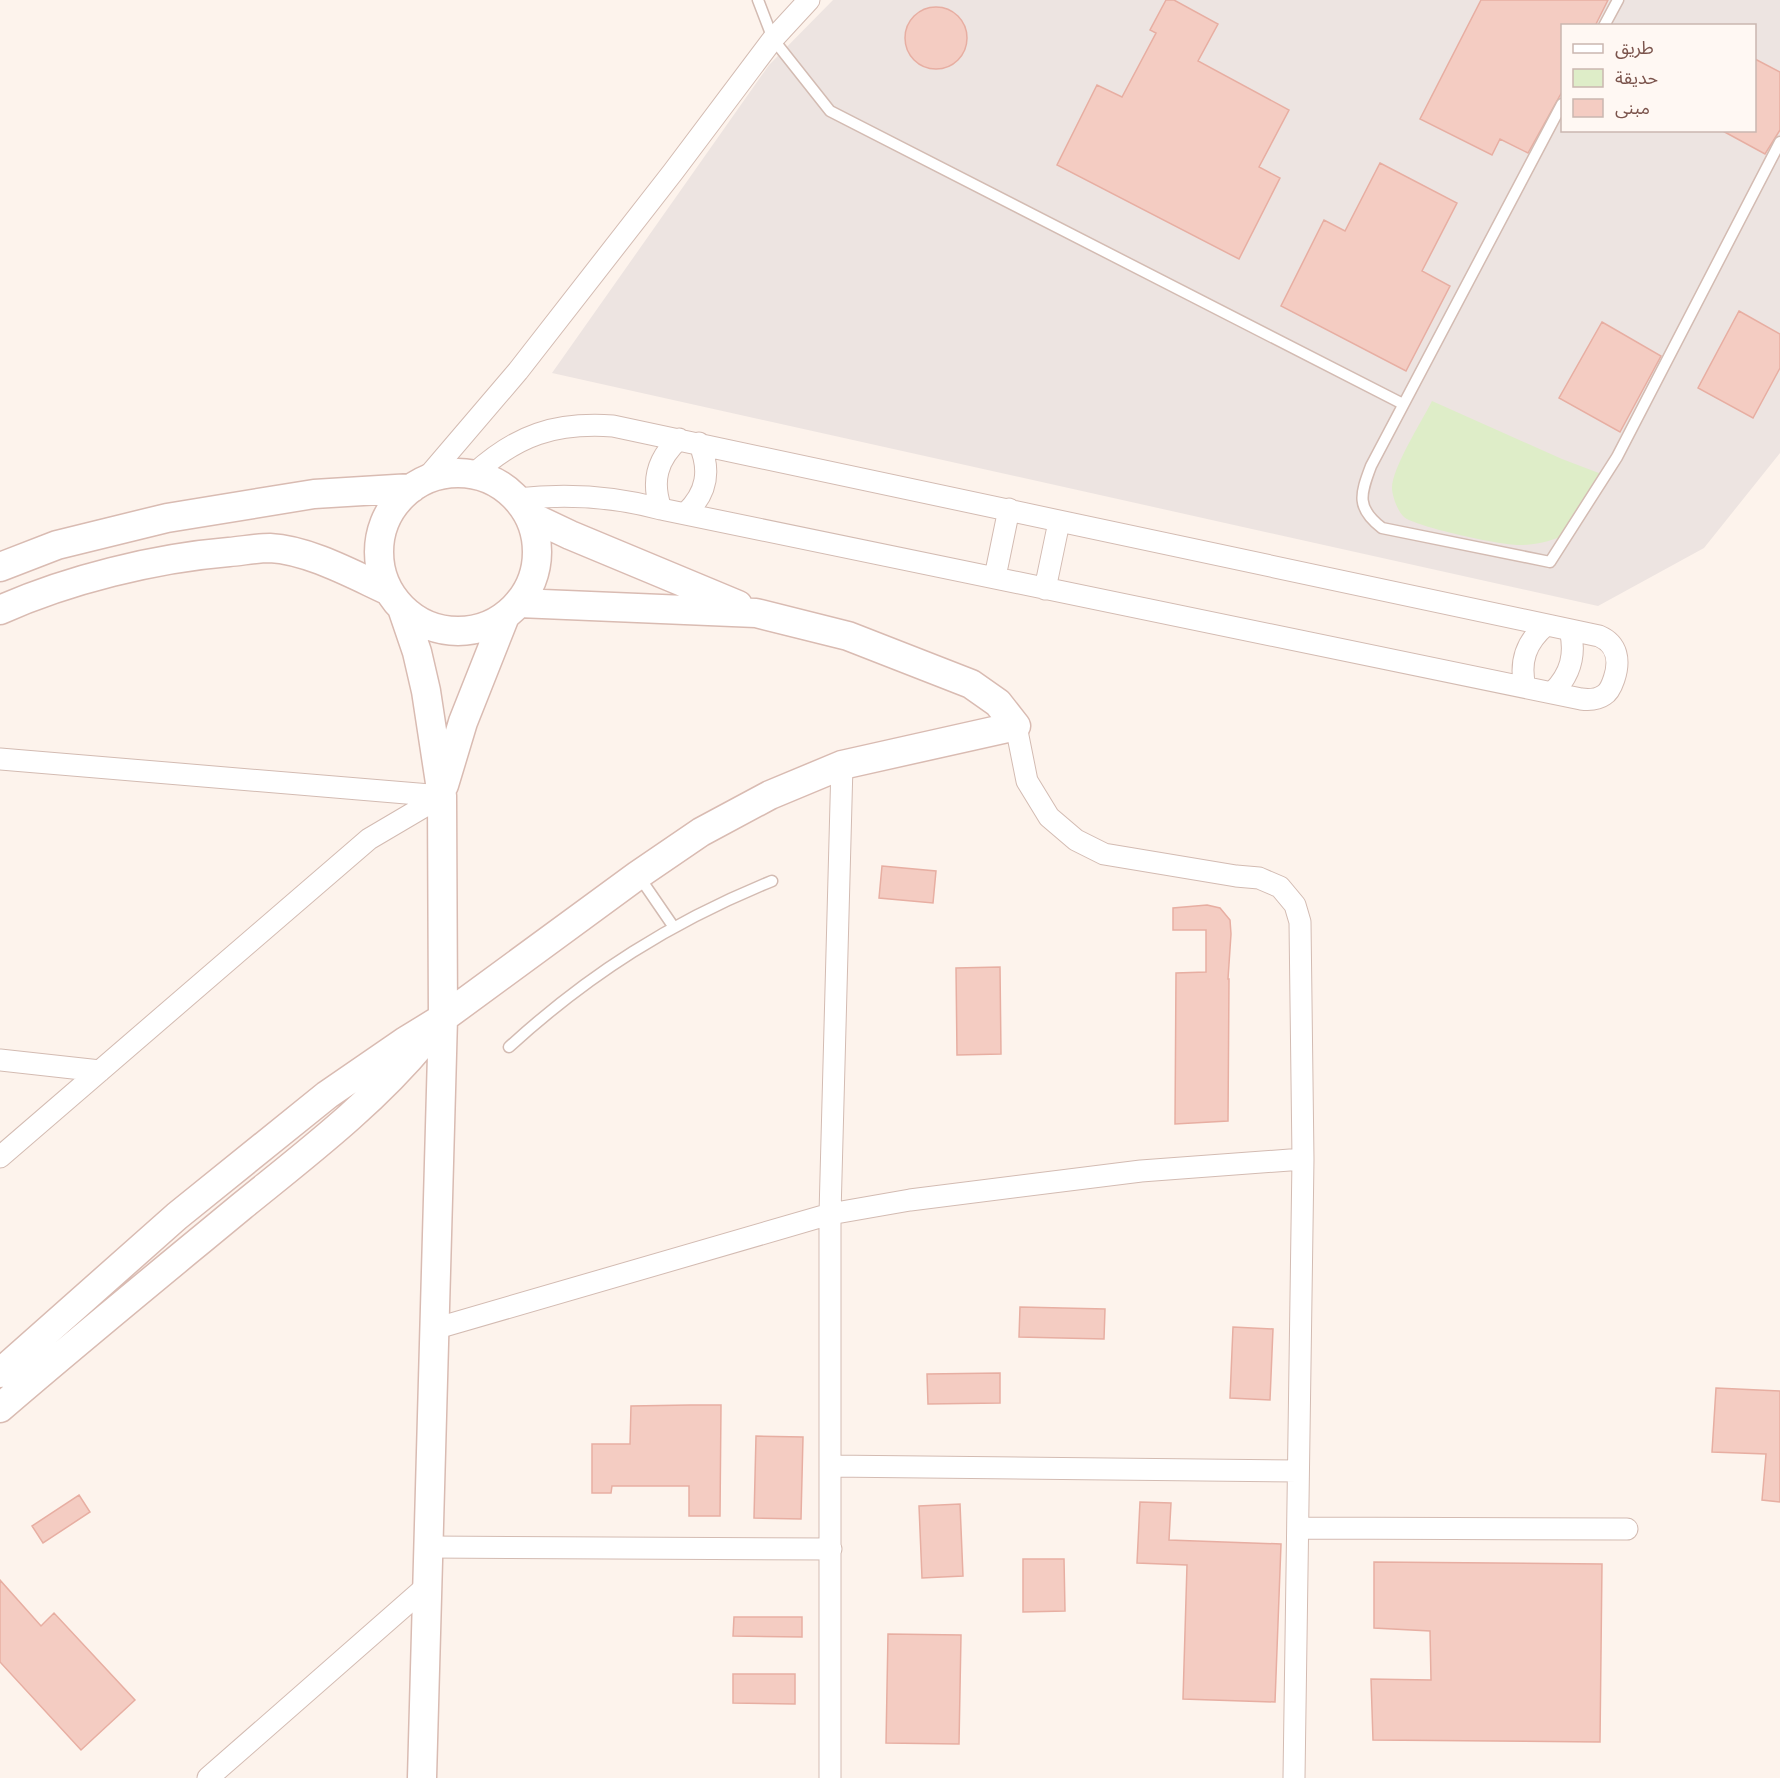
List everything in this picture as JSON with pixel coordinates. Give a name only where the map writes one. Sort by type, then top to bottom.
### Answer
[{"type":"street","points":[[422,1778],[443,1018],[442,796],[426,691],[417,652],[396,599],[381,569],[380,546],[384,524],[396,504],[419,484],[518,371],[773,39],[809,0]]},
{"type":"street","points":[[474,474],[514,443],[538,433],[588,424],[613,426],[1599,636],[1607,639],[1617,656],[1617,669],[1612,686],[1605,695],[1592,700],[604,497],[556,495],[523,507]]},
{"type":"street","points":[[661,509],[655,484],[657,471],[669,448],[689,441]]},
{"type":"street","points":[[686,513],[702,493],[707,468],[689,441]]},
{"type":"street","points":[[0,567],[57,545],[166,518],[314,494],[419,484],[449,473],[474,474],[498,483],[523,507],[570,535],[756,613],[848,636],[971,684],[998,703],[1016,726],[1027,782],[1049,817],[1076,840],[1104,854],[1259,878],[1280,887],[1295,905],[1300,922],[1303,1159],[1294,1778]]},
{"type":"street","points":[[0,1157],[369,839],[442,796],[463,723],[512,610],[531,583],[537,560],[536,537],[523,507]]},
{"type":"street","points":[[995,577],[1009,509]]},
{"type":"street","points":[[1046,589],[1059,522]]},
{"type":"street","points":[[0,610],[23,600],[115,571],[202,554],[270,548],[313,557],[396,599],[420,622],[441,630],[463,632],[485,627],[512,610],[756,613]]},
{"type":"street","points":[[1525,687],[1522,664],[1525,653],[1530,642],[1546,626]]},
{"type":"street","points":[[1553,692],[1566,677],[1570,668],[1573,649],[1570,630]]},
{"type":"street","points":[[0,1373],[177,1216],[291,1123],[365,1068],[443,1018],[700,832],[805,779],[842,765],[1016,726]]},
{"type":"street","points":[[0,759],[442,796]]},
{"type":"street","points":[[831,1778],[830,1214],[842,765]]},
{"type":"street","points":[[0,1408],[95,1326],[352,1115],[389,1080],[443,1018]]},
{"type":"street","points":[[0,1060],[100,1071]]},
{"type":"street","points":[[434,1329],[830,1214],[910,1200],[1141,1171],[1303,1159]]},
{"type":"street","points":[[830,1466],[1298,1471]]},
{"type":"street","points":[[1298,1528],[1627,1529]]},
{"type":"street","points":[[427,1547],[831,1549]]},
{"type":"street","points":[[208,1778],[427,1586]]},
{"type":"lane","points":[[759,0],[773,39],[830,111],[1403,404]]},
{"type":"lane","points":[[1605,24],[1618,0]]},
{"type":"lane","points":[[1561,108],[1371,466],[1363,488],[1362,505],[1369,518],[1382,528],[1550,562],[1617,457],[1780,142]]},
{"type":"lane","points":[[638,875],[673,926]]},
{"type":"lane","points":[[509,1047],[571,994],[638,947],[673,926],[772,881]]},
{"type":"shaded area","points":[[833,0],[1780,0],[1780,453],[1704,548],[1598,606],[552,373],[769,65]]},
{"type":"green space","points":[[1432,401],[1562,459],[1604,475],[1568,533],[1539,543],[1511,544],[1442,531],[1404,517],[1394,499],[1393,479]]},
{"type":"building","points":[[1166,0],[1174,0],[1218,24],[1198,61],[1289,110],[1259,167],[1280,178],[1239,259],[1057,165],[1097,85],[1122,97],[1156,33],[1150,30]]},
{"type":"building","points":[[1481,0],[1608,0],[1596,24],[1561,24],[1561,94],[1528,153],[1500,139],[1492,155],[1420,119]]},
{"type":"building","points":[[936,7],[953,12],[958,16],[962,21],[967,38],[962,55],[958,60],[953,64],[936,69],[919,64],[914,60],[910,55],[905,38],[910,21],[914,16],[919,12]]},
{"type":"building","points":[[1756,60],[1780,72],[1780,130],[1765,154],[1725,132],[1756,132]]},
{"type":"building","points":[[1380,163],[1457,203],[1422,271],[1450,286],[1406,371],[1281,306],[1324,220],[1345,231]]},
{"type":"building","points":[[1739,311],[1780,334],[1780,368],[1753,418],[1698,388]]},
{"type":"building","points":[[1602,322],[1661,356],[1620,432],[1559,398]]},
{"type":"building","points":[[882,866],[936,871],[933,903],[879,898]]},
{"type":"building","points":[[1207,905],[1220,908],[1230,920],[1228,1121],[1175,1124],[1176,973],[1206,972],[1206,930],[1173,930],[1173,908]]},
{"type":"building","points":[[1000,967],[1001,1054],[957,1055],[956,968]]},
{"type":"building","points":[[1020,1307],[1105,1309],[1104,1339],[1019,1337]]},
{"type":"building","points":[[1233,1327],[1273,1329],[1270,1400],[1230,1398]]},
{"type":"building","points":[[1000,1373],[1000,1403],[928,1404],[927,1374]]},
{"type":"building","points":[[1716,1388],[1780,1391],[1780,1502],[1762,1500],[1766,1454],[1712,1452]]},
{"type":"building","points":[[721,1405],[720,1516],[689,1516],[689,1486],[612,1486],[611,1493],[592,1493],[592,1444],[630,1444],[631,1406]]},
{"type":"building","points":[[756,1436],[803,1437],[801,1519],[754,1518]]},
{"type":"building","points":[[79,1495],[90,1512],[43,1543],[32,1526]]},
{"type":"building","points":[[1140,1502],[1171,1503],[1169,1540],[1281,1544],[1275,1702],[1183,1699],[1187,1565],[1137,1563]]},
{"type":"building","points":[[960,1504],[963,1576],[922,1578],[919,1506]]},
{"type":"building","points":[[1023,1559],[1064,1559],[1065,1611],[1023,1612]]},
{"type":"building","points":[[1374,1562],[1602,1564],[1600,1742],[1373,1740],[1371,1679],[1431,1680],[1430,1631],[1374,1628]]},
{"type":"building","points":[[0,1580],[41,1626],[54,1613],[135,1700],[81,1750],[0,1662]]},
{"type":"building","points":[[734,1617],[802,1617],[802,1637],[733,1636]]},
{"type":"building","points":[[888,1634],[961,1635],[959,1744],[886,1743]]},
{"type":"building","points":[[733,1674],[795,1674],[795,1704],[733,1703]]}]
